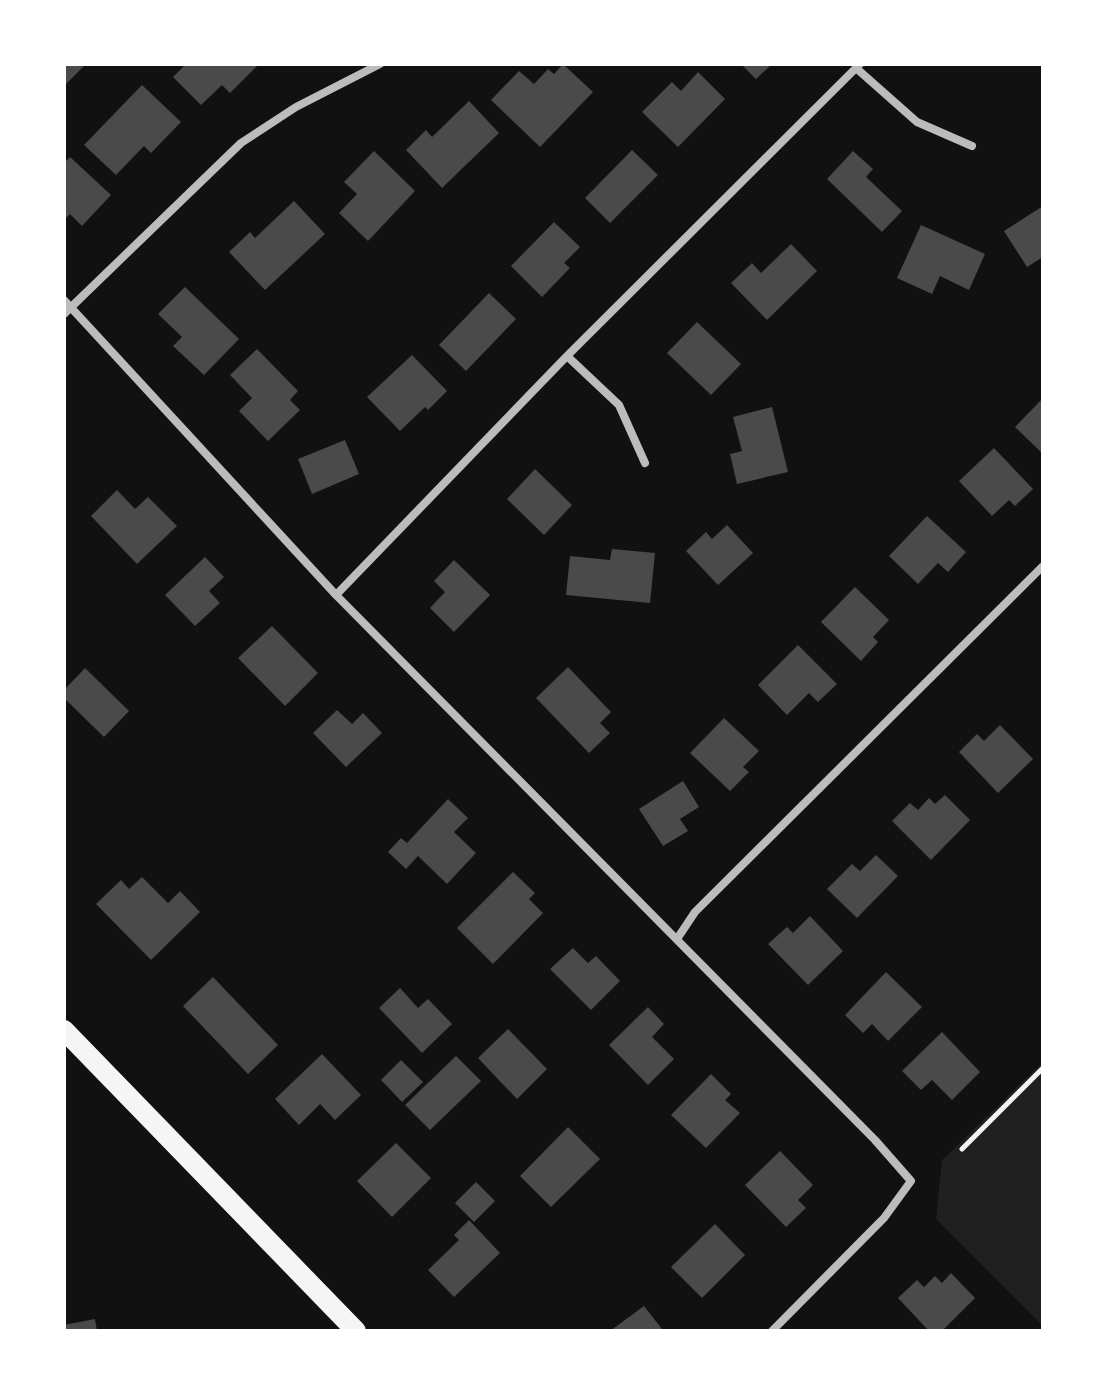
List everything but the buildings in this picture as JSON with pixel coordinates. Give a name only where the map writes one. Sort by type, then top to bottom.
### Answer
[{"type":"main road","points":[[64,1030],[356,1331]]},
{"type":"street","points":[[380,64],[296,107],[241,143],[66,307],[336,595],[875,1140],[911,1181],[884,1218],[772,1331]]},
{"type":"street","points":[[336,595],[567,356],[858,66],[917,122],[972,146]]},
{"type":"street","points":[[567,356],[619,405],[645,463]]},
{"type":"street","points":[[677,939],[695,912],[1043,566]]},
{"type":"path","points":[[962,1149],[1043,1068]]},
{"type":"shaded area","points":[[1042,1063],[1043,1326],[936,1219],[942,1160]]}]
